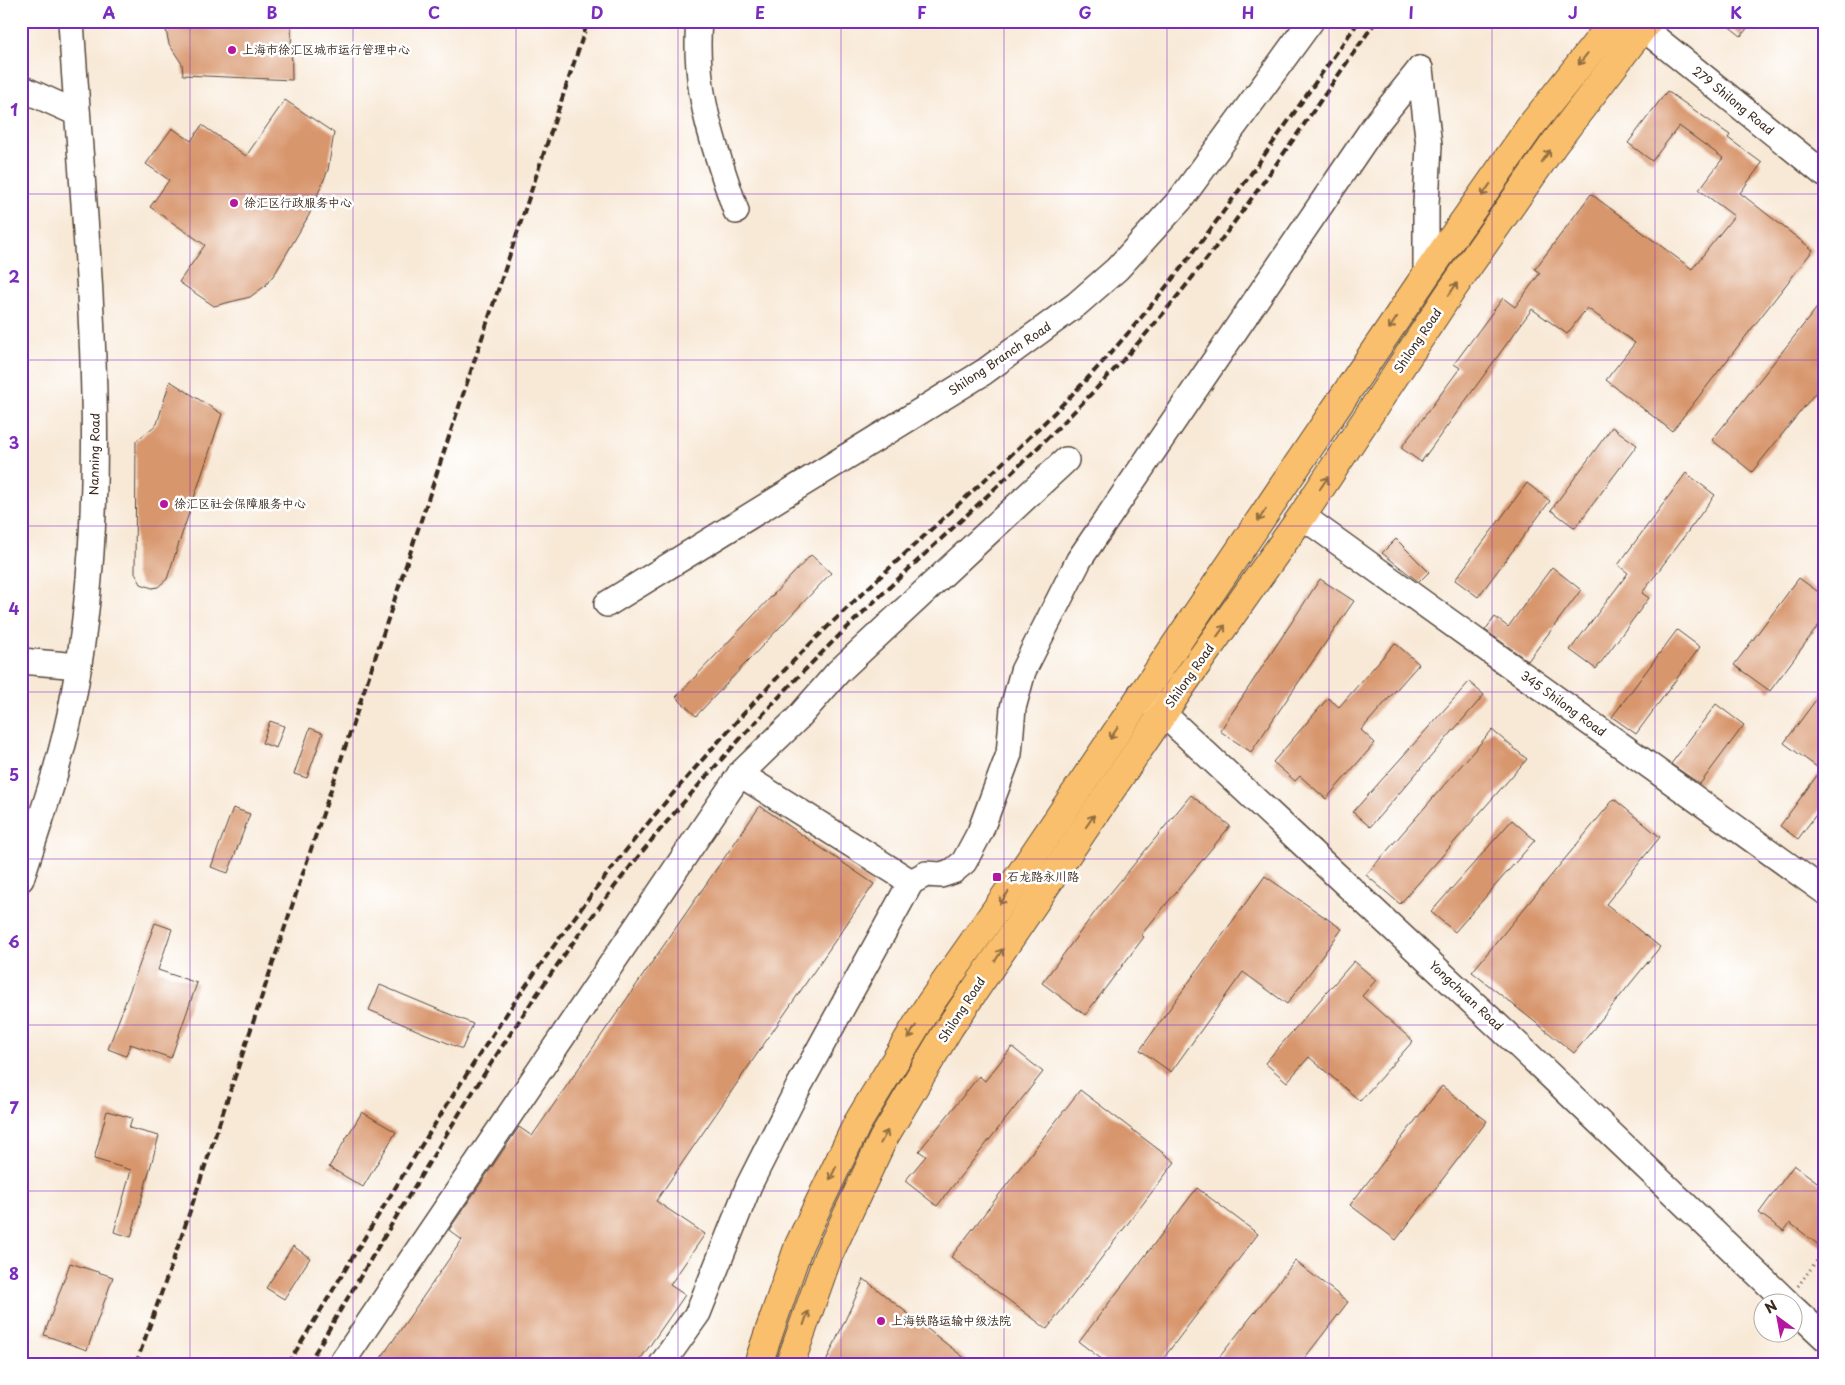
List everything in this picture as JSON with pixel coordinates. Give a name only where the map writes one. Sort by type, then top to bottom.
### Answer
[{"type":"main road","points":[[758,1364],[799,1245],[857,1124],[927,1008],[1011,888],[1141,693],[1426,275],[1530,127],[1614,21]]},
{"type":"main road","name":"Shilong Road","points":[[790,1364],[828,1256],[883,1139],[949,1028],[1163,714],[1302,516],[1451,291],[1554,144],[1646,25]]},
{"type":"street","name":"Nanning Road","points":[[21,879],[65,735],[79,666],[92,540],[96,414],[71,21]]},
{"type":"street","points":[[699,21],[697,51],[708,128],[736,211]]},
{"type":"street","name":"Shilong Branch Road","points":[[607,604],[984,372],[1077,304],[1117,269],[1180,200],[1311,21]]},
{"type":"street","name":"279 Shilong Road","points":[[1646,25],[1824,174]]},
{"type":"street","points":[[662,1364],[698,1313],[758,1169],[799,1086],[911,882],[926,874],[941,875],[953,871],[964,862],[980,832],[1009,754],[1013,708],[1023,671],[1079,560],[1375,125],[1420,69],[1430,145],[1426,204],[1426,275]]},
{"type":"street","points":[[21,88],[77,113]]},
{"type":"street","points":[[341,1364],[740,774],[798,718],[838,672],[1066,460]]},
{"type":"street","name":"345 Shilong Road","points":[[1302,516],[1824,891]]},
{"type":"street","points":[[21,661],[79,666]]},
{"type":"street","name":"Yongchuan Road","points":[[1141,693],[1507,1034],[1776,1292]]},
{"type":"street","points":[[740,774],[911,882]]},
{"type":"street","name":"Yongchuan Road","points":[[1802,1316],[1824,1337]]},
{"type":"path","points":[[1797,1292],[1822,1255]]},
{"type":"building","name":"上海市徐汇区城市运行管理中心","points":[[164,21],[291,21],[292,80],[183,75],[182,64],[169,44]]},
{"type":"building","points":[[1722,21],[1753,21],[1741,36]]},
{"type":"building","points":[[1667,91],[1730,135],[1728,138],[1762,163],[1740,193],[1813,250],[1672,431],[1606,380],[1635,343],[1587,308],[1567,334],[1532,309],[1421,462],[1401,448],[1460,368],[1454,364],[1503,298],[1515,307],[1540,273],[1535,269],[1591,194],[1692,269],[1734,216],[1699,190],[1723,158],[1679,126],[1652,161],[1628,143]]},
{"type":"building","name":"徐汇区行政服务中心","points":[[285,100],[334,133],[328,170],[309,215],[276,272],[265,286],[250,297],[214,306],[179,282],[205,245],[150,207],[169,180],[146,164],[172,128],[191,141],[202,125],[246,156]]},
{"type":"building","points":[[1824,299],[1824,382],[1752,472],[1712,440]]},
{"type":"building","name":"徐汇区社会保障服务中心","points":[[170,381],[222,414],[167,579],[158,587],[152,588],[141,584],[135,573],[136,441],[157,424]]},
{"type":"building","points":[[1612,427],[1637,445],[1575,528],[1551,510]]},
{"type":"building","points":[[1686,473],[1715,495],[1642,593],[1649,598],[1596,669],[1570,650],[1628,573],[1618,565]]},
{"type":"building","points":[[1527,483],[1550,501],[1478,597],[1455,580]]},
{"type":"building","points":[[1396,539],[1429,572],[1419,582],[1382,553]]},
{"type":"building","points":[[811,555],[831,573],[696,716],[676,697]]},
{"type":"building","points":[[1552,567],[1581,590],[1528,661],[1485,630],[1495,617],[1508,627]]},
{"type":"building","points":[[1799,578],[1824,596],[1824,618],[1770,691],[1734,665]]},
{"type":"building","points":[[1320,579],[1354,601],[1251,752],[1220,731]]},
{"type":"building","points":[[1677,630],[1700,647],[1636,734],[1612,717]]},
{"type":"building","points":[[1395,643],[1419,664],[1361,730],[1375,743],[1326,799],[1300,776],[1295,781],[1273,762],[1328,698],[1339,707]]},
{"type":"building","points":[[1469,682],[1484,695],[1370,827],[1353,812]]},
{"type":"building","points":[[1824,689],[1824,804],[1798,839],[1780,826],[1821,770],[1784,743]]},
{"type":"building","points":[[1716,704],[1744,725],[1700,784],[1671,764]]},
{"type":"building","points":[[270,721],[284,726],[276,748],[262,743]]},
{"type":"building","points":[[310,728],[323,733],[307,778],[294,774]]},
{"type":"building","points":[[1492,730],[1527,759],[1400,904],[1366,875]]},
{"type":"building","points":[[1191,795],[1230,826],[1141,935],[1144,937],[1085,1015],[1042,983],[1098,908]]},
{"type":"building","points":[[1614,799],[1660,837],[1606,904],[1660,947],[1574,1053],[1472,972]]},
{"type":"building","points":[[760,806],[874,884],[656,1201],[705,1234],[670,1285],[685,1295],[637,1364],[377,1364],[462,1240],[449,1230],[519,1127],[532,1136]]},
{"type":"building","points":[[233,808],[250,814],[228,873],[211,867]]},
{"type":"building","points":[[1512,820],[1535,840],[1455,932],[1431,912]]},
{"type":"building","points":[[1265,876],[1342,929],[1287,1004],[1243,972],[1171,1072],[1140,1050]]},
{"type":"building","points":[[155,923],[172,929],[158,970],[197,983],[171,1058],[130,1044],[126,1056],[108,1049]]},
{"type":"building","points":[[1354,961],[1376,980],[1362,996],[1413,1041],[1360,1101],[1309,1057],[1287,1082],[1265,1063]]},
{"type":"building","points":[[380,985],[473,1024],[462,1049],[369,1010]]},
{"type":"building","points":[[1012,1047],[1043,1072],[937,1206],[905,1181],[926,1156],[919,1151],[979,1076],[985,1081]]},
{"type":"building","points":[[1442,1086],[1487,1121],[1396,1240],[1350,1205]]},
{"type":"building","points":[[1080,1090],[1175,1162],[1047,1329],[951,1257]]},
{"type":"building","points":[[107,1111],[132,1118],[129,1128],[159,1136],[131,1237],[114,1232],[131,1170],[94,1159]]},
{"type":"building","points":[[362,1112],[396,1132],[363,1187],[329,1167]]},
{"type":"building","points":[[1794,1165],[1824,1187],[1824,1249],[1790,1223],[1784,1231],[1759,1213]]},
{"type":"building","points":[[1197,1188],[1258,1234],[1159,1364],[1108,1364],[1079,1342]]},
{"type":"building","points":[[293,1246],[310,1258],[284,1299],[266,1288]]},
{"type":"building","points":[[1295,1261],[1348,1302],[1300,1364],[1214,1364]]},
{"type":"building","points":[[70,1263],[113,1277],[87,1350],[44,1335]]},
{"type":"building","name":"上海铁路运输中级法院","points":[[864,1279],[972,1364],[825,1364]]},
{"type":"railway","points":[[136,1364],[181,1238],[588,21]]},
{"type":"railway","points":[[288,1364],[422,1145],[515,1001],[616,863],[711,749],[797,657],[874,582],[1036,431],[1098,367],[1168,285],[1201,242],[1359,21]]},
{"type":"railway","points":[[308,1364],[484,1075],[578,935],[629,868],[704,779],[811,664],[1080,406],[1147,333],[1216,247],[1376,21]]},
{"type":"place","name":"上海市徐汇区城市运行管理中心","points":[[232,50]]},
{"type":"place","name":"徐汇区行政服务中心","points":[[234,203]]},
{"type":"place","name":"徐汇区社会保障服务中心","points":[[164,504]]},
{"type":"place","name":"石龙路永川路","points":[[997,877]]},
{"type":"place","name":"上海铁路运输中级法院","points":[[881,1321]]}]
